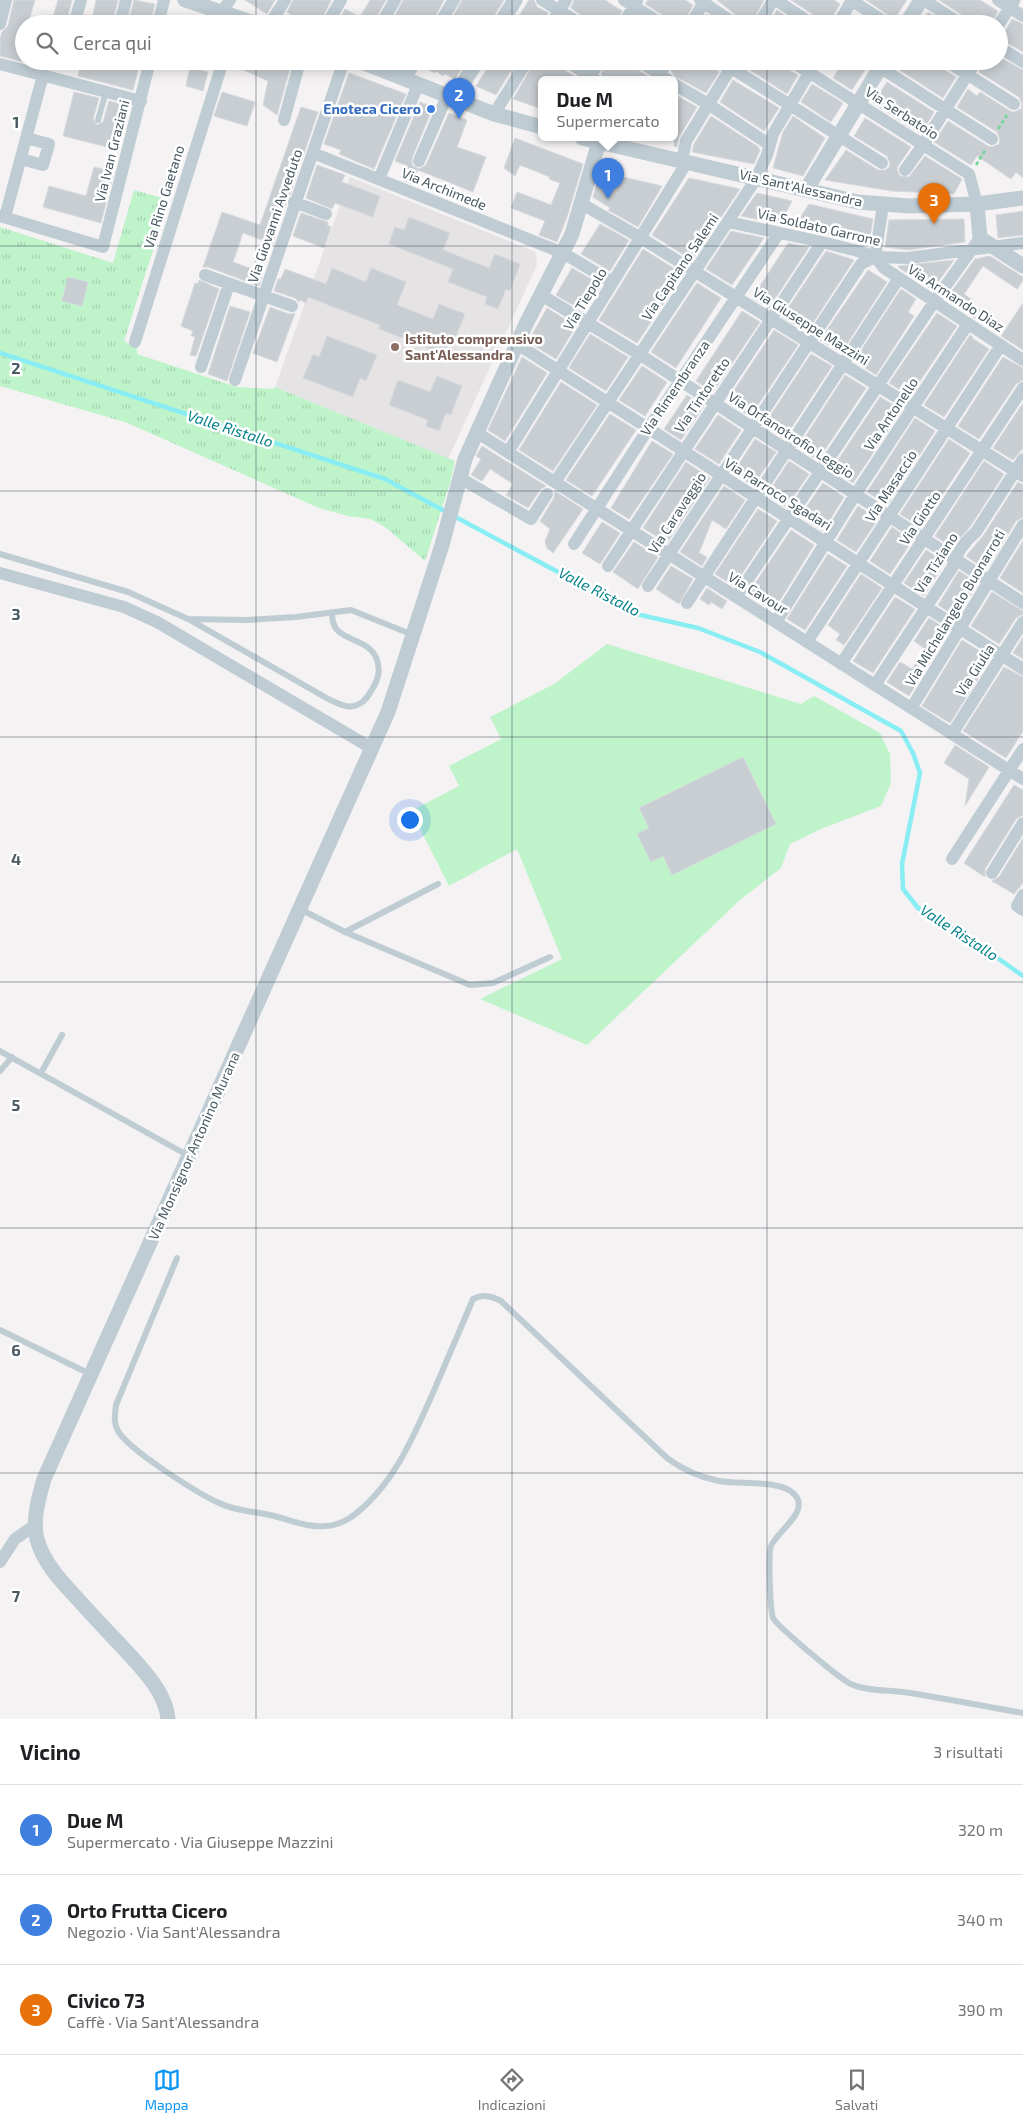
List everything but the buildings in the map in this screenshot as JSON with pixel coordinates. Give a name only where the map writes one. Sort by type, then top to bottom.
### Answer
[{"type":"street","points":[[0,24],[6,0]]},
{"type":"street","points":[[77,15],[81,0]]},
{"type":"street","points":[[122,15],[126,0]]},
{"type":"street","points":[[160,15],[164,0]]},
{"type":"street","points":[[185,0],[226,6]]},
{"type":"street","points":[[276,15],[285,0]]},
{"type":"street","points":[[333,15],[342,0]]},
{"type":"street","points":[[386,15],[395,0]]},
{"type":"street","points":[[445,15],[454,0]]},
{"type":"street","points":[[507,15],[515,0]]},
{"type":"street","points":[[542,0],[562,5],[571,15]]},
{"type":"street","points":[[765,15],[774,0],[798,15]]},
{"type":"street","points":[[843,15],[852,0],[874,15]]},
{"type":"street","points":[[912,15],[922,0],[946,15]]},
{"type":"street","points":[[998,0],[1012,4],[1023,16]]},
{"type":"street","points":[[696,15],[703,1],[722,15]]},
{"type":"street","points":[[627,15],[632,2],[650,15]]},
{"type":"street","points":[[1005,15],[1012,4]]},
{"type":"street","points":[[1008,53],[1023,62]]},
{"type":"street","points":[[0,64],[15,68]]},
{"type":"street","points":[[23,70],[140,101]]},
{"type":"street","name":"Via Ivan Graziani","points":[[2,217],[103,247],[148,70]]},
{"type":"street","name":"Via Rino Gaetano","points":[[135,342],[220,70]]},
{"type":"street","points":[[284,120],[298,70]]},
{"type":"street","name":"Via Giovanni Avveduto","points":[[235,380],[294,202],[341,70]]},
{"type":"street","points":[[382,70],[494,114],[538,126]]},
{"type":"street","points":[[379,179],[412,82],[414,70]]},
{"type":"street","points":[[419,161],[450,97],[470,70]]},
{"type":"street","points":[[494,114],[521,70]]},
{"type":"street","name":"Via Tiepolo","points":[[508,452],[641,238],[684,162],[686,141],[730,70]]},
{"type":"street","points":[[740,70],[790,107],[882,163]]},
{"type":"street","name":"Via Serbatoio","points":[[805,70],[969,174],[976,204]]},
{"type":"street","name":"Via Capitano Salemi","points":[[555,482],[756,178],[768,155],[773,134],[812,70]]},
{"type":"street","points":[[806,190],[859,103],[875,70]]},
{"type":"street","points":[[888,70],[992,139]]},
{"type":"street","points":[[960,70],[1014,104]]},
{"type":"street","points":[[905,170],[946,110],[970,70]]},
{"type":"street","points":[[2,217],[21,159],[43,75]]},
{"type":"street","points":[[678,86],[770,145]]},
{"type":"street","points":[[21,159],[43,165],[49,144],[26,138]]},
{"type":"street","name":"Via Sant'Alessandra","points":[[595,141],[623,142],[684,162],[858,202],[883,205],[976,204],[1023,198]]},
{"type":"street","points":[[547,494],[530,519],[460,482],[465,459],[476,432],[517,344],[563,253],[582,204],[599,142]]},
{"type":"street","name":"Via Archimede","points":[[313,152],[563,253],[612,282]]},
{"type":"street","points":[[294,202],[326,214]]},
{"type":"street","name":"Via Giuseppe Mazzini","points":[[582,204],[641,238],[1019,473]]},
{"type":"street","points":[[736,597],[934,302],[980,238],[976,204]]},
{"type":"street","points":[[875,257],[883,205]]},
{"type":"street","name":"Via Soldato Garrone","points":[[728,222],[858,250],[875,257],[908,258],[1023,243]]},
{"type":"street","name":"Via Rimembranza","points":[[574,544],[648,429],[779,233]]},
{"type":"street","points":[[980,238],[1023,266]]},
{"type":"street","name":"Via Tintoretto","points":[[608,566],[822,242]]},
{"type":"street","name":"Via Armando Diaz","points":[[875,257],[884,268],[1023,360]]},
{"type":"street","name":"Via Caravaggio","points":[[648,586],[861,264],[875,257]]},
{"type":"street","points":[[205,275],[292,306]]},
{"type":"street","points":[[687,603],[899,278]]},
{"type":"street","points":[[201,367],[229,284]]},
{"type":"street","name":"Via Orfanotrofio Leggio","points":[[541,295],[639,354],[1023,603]]},
{"type":"street","name":"Via Antonello","points":[[776,622],[855,494],[914,408],[968,324]]},
{"type":"street","name":"Via Parroco Sgadari","points":[[517,344],[1023,669]]},
{"type":"street","name":"Via Masaccio","points":[[807,642],[1001,345]]},
{"type":"street","name":"Via Giotto","points":[[841,664],[1023,388]]},
{"type":"street","name":"Via Cavour","points":[[476,432],[1023,779]]},
{"type":"street","name":"Via Tiziano","points":[[875,685],[952,568],[954,559],[1019,473],[1023,459]]},
{"type":"street","name":"Via Monsignor Antonino Murana","points":[[168,1719],[164,1701],[150,1678],[48,1563],[36,1538],[35,1525],[44,1479],[373,749],[388,712],[414,635],[460,482]]},
{"type":"street","name":"Via Michelangelo Buonarroti","points":[[912,707],[1023,525]]},
{"type":"street","points":[[0,573],[124,607],[156,622],[373,749]]},
{"type":"street","name":"Via Giulia","points":[[952,734],[1023,622]]},
{"type":"street","points":[[952,859],[1023,749]]},
{"type":"street","points":[[992,873],[1023,823]]},
{"type":"street","points":[[0,1562],[15,1539],[35,1525]]},
{"type":"lane","points":[[98,120],[106,92]]},
{"type":"lane","points":[[0,554],[128,592],[188,619],[330,700],[344,706],[354,707],[362,703],[369,694],[377,681],[380,668],[376,656],[369,647],[337,630],[332,622],[332,613]]},
{"type":"lane","points":[[188,619],[210,621],[246,620],[351,610],[414,635]]},
{"type":"lane","points":[[345,932],[438,884]]},
{"type":"lane","points":[[300,910],[345,932],[470,985],[493,983],[550,956]]},
{"type":"lane","points":[[40,1073],[62,1035]]},
{"type":"lane","points":[[0,1051],[190,1156]]},
{"type":"lane","points":[[0,1071],[12,1058]]},
{"type":"lane","points":[[177,1258],[116,1405],[114,1421],[118,1431],[126,1441],[170,1473],[218,1503],[237,1510],[268,1514],[312,1526],[341,1523],[350,1517],[380,1488],[404,1457],[473,1299],[479,1296],[492,1296],[501,1301],[667,1458],[679,1467],[720,1482],[781,1487],[791,1491],[797,1497],[799,1506],[796,1514],[770,1546],[770,1593],[773,1617],[784,1631],[850,1684],[1023,1713]]},
{"type":"lane","points":[[0,1330],[90,1374]]},
{"type":"shaded area","name":"Istituto comprensivo Sant'Alessandra","points":[[350,177],[536,252],[537,265],[448,459],[275,387]]},
{"type":"green space","points":[[134,190],[169,200],[124,341],[137,348],[137,354],[237,387],[273,389],[275,387],[455,461],[450,483],[425,561],[385,527],[370,519],[348,516],[319,508],[125,422],[0,386],[0,227],[113,263]]},
{"type":"green space","points":[[607,644],[801,704],[814,696],[880,733],[890,754],[891,783],[881,806],[821,829],[790,844],[781,868],[740,900],[587,1045],[480,999],[562,959],[517,849],[449,886],[411,811],[459,786],[449,766],[501,739],[490,717],[554,684]]},
{"type":"waterway","name":"Valle Ristallo","points":[[0,353],[385,479],[636,614],[698,628],[760,652],[901,731],[913,753],[920,773],[902,864],[903,889],[918,908],[978,944],[1023,976]]},
{"type":"place","name":"Enoteca Cicero","points":[[431,109]]},
{"type":"place","name":"Orto Frutta Cicero","points":[[459,119]]},
{"type":"place","name":"Due M","points":[[608,199]]},
{"type":"place","name":"Civico 73","points":[[934,224]]},
{"type":"place","name":"Istituto comprensivo Sant'Alessandra","points":[[395,347]]}]
